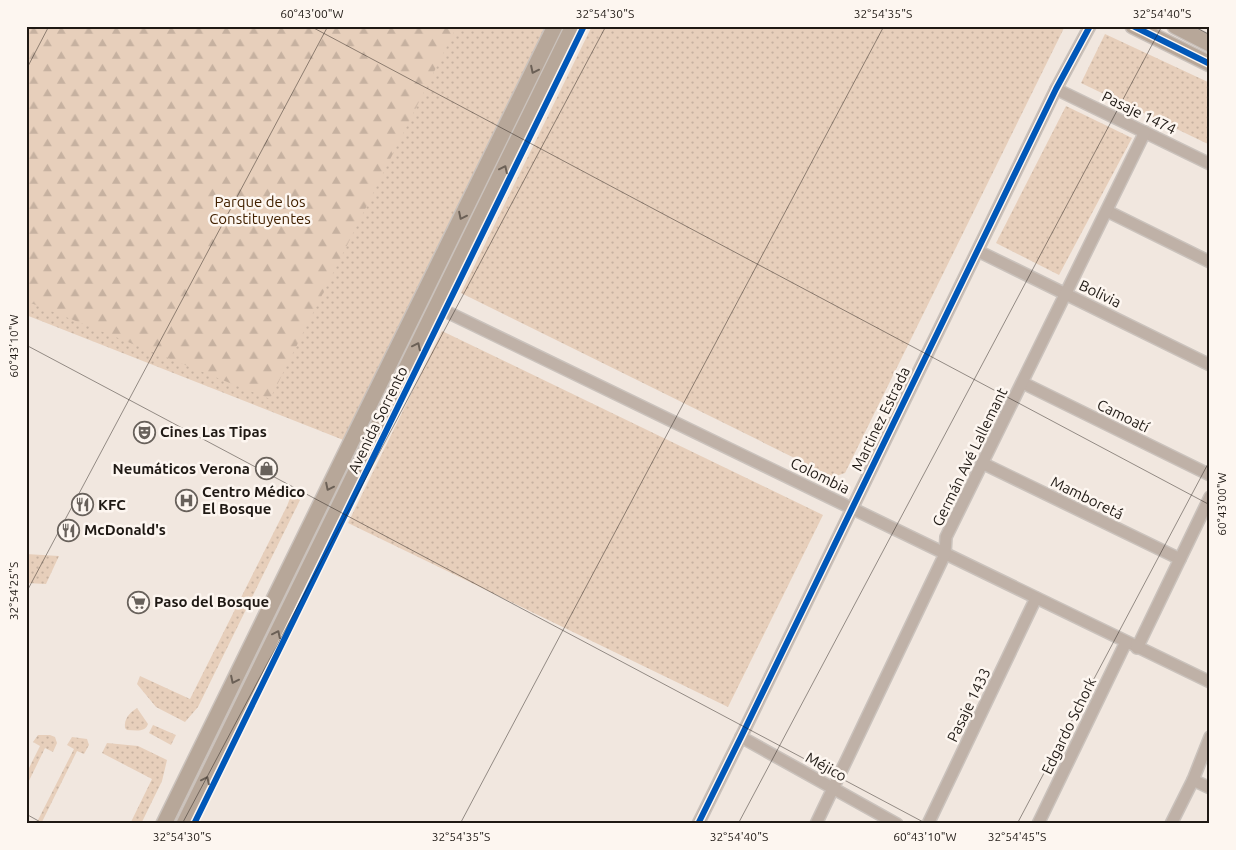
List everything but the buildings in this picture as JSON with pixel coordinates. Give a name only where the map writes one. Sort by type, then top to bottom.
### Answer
[{"type":"main road","name":"Avenida Sorrento","points":[[164,824],[555,26]]},
{"type":"main road","name":"Avenida Sorrento","points":[[184,824],[573,26]]},
{"type":"main road","points":[[1133,26],[1210,64]]},
{"type":"main road","points":[[1175,26],[1210,44]]},
{"type":"street","name":"Martinez Estrada","points":[[698,824],[1056,89],[1090,26]]},
{"type":"street","name":"Pasaje 1474","points":[[1056,89],[1210,164]]},
{"type":"street","name":"Germán Avé Lallemant","points":[[816,824],[945,554],[946,537],[1145,132]]},
{"type":"street","points":[[1107,210],[1210,262]]},
{"type":"street","name":"Bolivia","points":[[978,251],[1210,365]]},
{"type":"street","name":"Colombia","points":[[445,311],[1210,682]]},
{"type":"street","name":"Camoatí","points":[[1023,383],[1210,476]]},
{"type":"street","name":"Mamboretá","points":[[982,463],[1180,560]]},
{"type":"street","name":"Edgardo Schork","points":[[1038,824],[1132,645],[1180,560],[1210,497]]},
{"type":"street","name":"Pasaje 1433","points":[[928,824],[1036,598]]},
{"type":"street","name":"Méjico","points":[[741,737],[897,824]]},
{"type":"street","points":[[1170,824],[1193,780],[1210,737]]},
{"type":"street","points":[[1193,780],[1210,788]]},
{"type":"green space","name":"Parque de los Constituyentes","points":[[26,26],[555,26],[351,443],[26,315]]},
{"type":"green space","name":"Parque de los Constituyentes","points":[[26,26],[457,26],[270,399],[26,301]]},
{"type":"green space","points":[[562,26],[566,26],[176,824],[172,824]]},
{"type":"green space","points":[[592,26],[1065,26],[845,473],[833,477],[461,293]]},
{"type":"green space","points":[[1105,34],[1210,83],[1210,145],[1081,83]]},
{"type":"green space","points":[[1066,106],[1132,138],[1059,275],[996,243]]},
{"type":"green space","points":[[442,331],[823,515],[728,707],[348,523]]},
{"type":"green space","points":[[292,493],[301,498],[198,707],[185,722],[156,707],[137,684],[140,676],[190,699]]},
{"type":"green space","points":[[26,554],[59,556],[46,584],[26,583]]},
{"type":"green space","points":[[137,708],[148,724],[147,727],[142,730],[127,730],[125,728],[126,719]]},
{"type":"green space","points":[[153,725],[176,735],[171,745],[149,733]]},
{"type":"green space","points":[[38,735],[55,737],[57,743],[53,752],[45,748],[26,787],[26,774],[40,746],[33,742]]},
{"type":"green space","points":[[72,737],[87,739],[89,745],[84,754],[77,751],[41,824],[36,824],[74,749],[67,745]]},
{"type":"green space","points":[[107,743],[138,746],[167,760],[162,781],[141,824],[130,824],[152,779],[102,753]]},
{"type":"cycle path","points":[[194,824],[584,26]]},
{"type":"cycle path","points":[[698,824],[1056,89],[1090,26]]},
{"type":"cycle path","points":[[1133,26],[1210,64]]},
{"type":"place","name":"Cines Las Tipas","points":[[144,432]]},
{"type":"place","name":"Neumáticos Verona","points":[[266,469]]},
{"type":"place","name":"Centro Médico El Bosque","points":[[186,501]]},
{"type":"place","name":"KFC","points":[[82,505]]},
{"type":"place","name":"McDonald's","points":[[68,530]]},
{"type":"place","name":"Paso del Bosque","points":[[138,602]]}]
